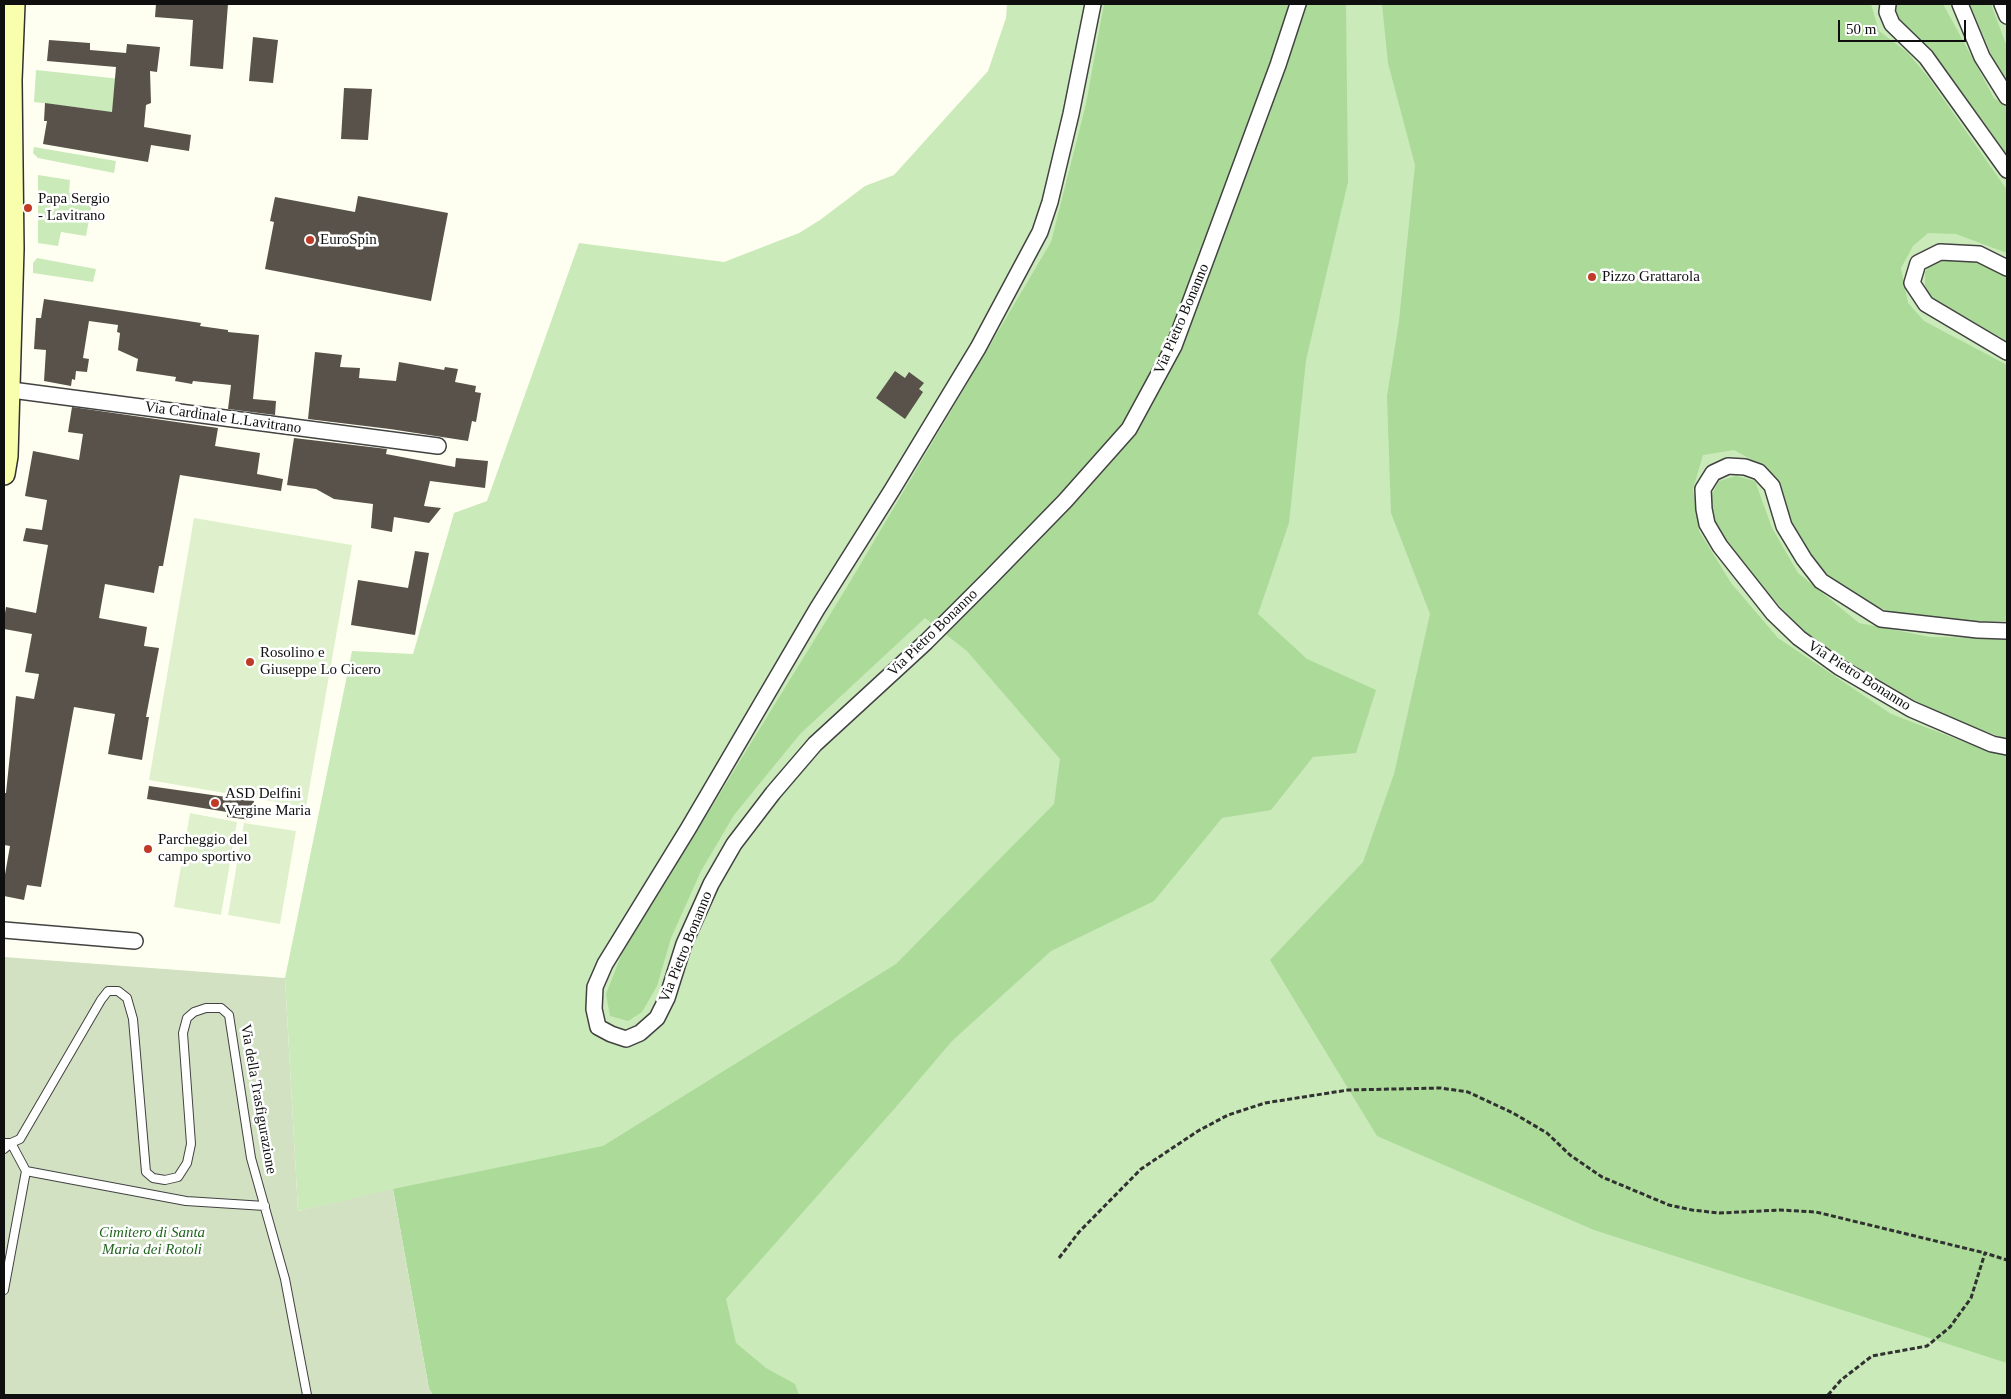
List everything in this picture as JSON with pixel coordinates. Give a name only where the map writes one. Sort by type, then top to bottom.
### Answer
[{"type":"main road","points":[[4,474],[7,456],[6,389],[13,249],[11,80],[14,4]]},
{"type":"street","name":"Via Pietro Bonanno","points":[[1093,4],[1071,114],[1050,202],[1040,232],[978,348],[817,609],[688,829],[605,964],[595,987],[593,998],[598,1027],[611,1034],[626,1039],[640,1033],[656,1018],[667,998],[684,944],[711,884],[734,844],[773,793],[815,744],[926,642],[990,578],[1065,501],[1129,429],[1174,346],[1272,83],[1298,4]]},
{"type":"street","points":[[1888,4],[1887,12],[1892,24],[1926,58],[1961,103],[2007,170]]},
{"type":"street","points":[[1960,4],[1982,57],[2007,97]]},
{"type":"street","points":[[2002,4],[2007,16]]},
{"type":"street","points":[[2007,268],[1978,254],[1940,252],[1918,263],[1912,283],[1926,304],[2007,352]]},
{"type":"street","name":"Via Cardinale L.Lavitrano","points":[[6,389],[438,446]]},
{"type":"street","name":"Via Pietro Bonanno","points":[[2007,632],[1881,618],[1822,581],[1804,560],[1784,526],[1772,486],[1759,472],[1745,467],[1728,466],[1713,473],[1703,489],[1707,524],[1720,546],[1773,613],[1799,638],[1839,667],[1911,709],[1992,744],[2007,747]]},
{"type":"street","points":[[4,930],[136,941]]},
{"type":"lane","name":"Via della Trasfigurazione","points":[[7,1143],[20,1139],[101,1000],[108,991],[118,991],[127,998],[132,1019],[146,1172],[153,1178],[165,1180],[178,1177],[187,1164],[191,1144],[183,1032],[187,1018],[194,1012],[206,1008],[221,1008],[230,1015],[251,1158],[286,1279],[307,1395]]},
{"type":"lane","points":[[4,1149],[7,1143]]},
{"type":"lane","points":[[4,1290],[26,1172],[7,1143]]},
{"type":"lane","points":[[26,1172],[137,1194],[186,1201],[265,1206]]},
{"type":"path","points":[[1059,1258],[1078,1232],[1141,1169],[1198,1131],[1228,1114],[1265,1103],[1348,1090],[1441,1088],[1468,1092],[1513,1113],[1547,1133],[1570,1155],[1602,1177],[1669,1205],[1719,1213],[1780,1210],[1816,1212],[2007,1260]]},
{"type":"path","points":[[1828,1395],[1840,1380],[1872,1356],[1927,1346],[1950,1327],[1971,1298],[1985,1253]]},
{"type":"green space","points":[[1007,4],[2007,4],[2007,1395],[659,1395],[503,1167],[298,1211],[285,978],[352,651],[413,654],[454,513],[487,501],[579,243],[724,262],[799,233],[820,220],[865,186],[894,175],[988,71],[1006,18]]},
{"type":"green space","points":[[1104,4],[1346,4],[1348,182],[1306,360],[1289,523],[1258,614],[1307,659],[1376,690],[1356,753],[1313,757],[1271,810],[1222,818],[1154,901],[1051,951],[952,1041],[726,1299],[736,1343],[766,1368],[795,1384],[799,1395],[433,1395],[429,1389],[393,1189],[603,1146],[896,964],[1054,804],[1060,759],[967,651],[925,618],[800,734],[734,815],[701,871],[671,938],[657,986],[642,1012],[628,1021],[610,1016],[606,994],[623,951],[847,587],[1051,242],[1086,104]]},
{"type":"green space","points":[[1382,4],[1871,4],[1879,31],[1907,52],[1928,77],[2007,190],[2007,253],[1956,234],[1928,233],[1913,246],[1901,268],[1908,303],[1924,321],[2007,365],[2007,621],[1966,621],[1911,617],[1869,605],[1827,574],[1799,541],[1780,496],[1763,466],[1734,450],[1703,455],[1693,489],[1699,531],[1731,583],[1778,638],[1891,714],[1988,751],[2007,755],[2007,1363],[1594,1230],[1377,1136],[1270,960],[1363,862],[1394,774],[1430,614],[1391,513],[1387,396],[1399,321],[1415,165],[1388,63]]},
{"type":"green space","points":[[1895,4],[1943,4],[1994,98],[2007,108],[2007,159],[1954,81],[1920,43],[1897,22]]},
{"type":"green space","points":[[1970,4],[1991,4],[2007,47],[2007,79],[1997,68]]},
{"type":"green space","points":[[36,70],[121,79],[114,93],[112,117],[98,110],[34,102]]},
{"type":"green space","points":[[34,147],[116,161],[114,173],[38,158],[33,153]]},
{"type":"green space","points":[[38,175],[70,180],[69,193],[93,198],[86,236],[61,232],[58,246],[38,243]]},
{"type":"green space","points":[[37,258],[96,269],[93,282],[33,273],[33,263]]},
{"type":"green space","points":[[1934,259],[1982,261],[2007,271],[2007,344],[1935,304],[1925,286],[1925,272]]},
{"type":"green space","points":[[1736,476],[1755,481],[1772,528],[1798,573],[1859,623],[1930,637],[2007,638],[2007,739],[1949,718],[1874,679],[1801,629],[1746,569],[1722,536],[1712,516],[1711,496],[1719,481]]},
{"type":"green space","name":"Rosolino e Giuseppe Lo Cicero","points":[[194,518],[352,545],[306,807],[149,780]]},
{"type":"green space","points":[[190,813],[237,822],[221,915],[174,907]]},
{"type":"green space","points":[[244,823],[296,831],[280,924],[228,915]]},
{"type":"green space","name":"Cimitero di Santa Maria dei Rotoli","points":[[4,957],[285,978],[298,1211],[393,1189],[429,1389],[433,1395],[4,1395]]},
{"type":"building","points":[[156,4],[228,4],[223,69],[190,66],[193,20],[155,17]]},
{"type":"building","points":[[253,37],[278,40],[273,83],[249,81]]},
{"type":"building","points":[[49,40],[90,43],[90,50],[126,53],[127,44],[160,47],[157,72],[150,71],[151,103],[146,105],[144,127],[191,135],[189,151],[151,145],[148,162],[43,144],[47,121],[44,121],[45,103],[112,112],[116,67],[47,61]]},
{"type":"building","points":[[344,88],[372,89],[368,140],[341,139]]},
{"type":"building","points":[[358,196],[448,213],[431,301],[265,269],[274,222],[270,221],[275,197],[355,212]]},
{"type":"building","points":[[44,299],[201,323],[200,326],[228,330],[228,332],[259,335],[253,399],[276,401],[275,415],[228,409],[231,385],[193,381],[192,384],[175,381],[176,377],[136,371],[138,359],[118,350],[120,333],[117,332],[118,325],[89,321],[83,358],[89,359],[87,372],[76,371],[75,380],[72,379],[71,386],[44,381],[46,350],[34,349],[36,318],[41,318]]},
{"type":"building","points":[[315,352],[342,355],[340,367],[360,368],[359,378],[396,381],[399,362],[444,370],[445,367],[458,369],[455,382],[476,386],[475,392],[481,393],[476,422],[472,421],[468,441],[308,419]]},
{"type":"building","points":[[895,371],[905,378],[909,372],[924,383],[919,389],[923,392],[905,419],[876,398]]},
{"type":"building","points":[[72,407],[218,428],[215,446],[260,453],[257,474],[283,479],[281,491],[180,475],[163,566],[159,566],[154,593],[105,584],[99,618],[147,627],[144,646],[159,648],[146,717],[149,717],[142,760],[108,754],[115,714],[74,707],[41,887],[27,885],[24,900],[4,896],[4,880],[10,846],[4,845],[4,793],[6,793],[16,696],[34,699],[39,674],[25,672],[32,634],[4,629],[4,619],[6,607],[36,613],[48,545],[23,541],[26,528],[42,530],[47,500],[25,496],[33,451],[79,460],[83,434],[68,432]]},
{"type":"building","points":[[294,438],[387,449],[386,454],[455,467],[456,458],[488,461],[485,488],[430,481],[424,506],[441,508],[429,523],[394,517],[392,532],[371,528],[373,504],[334,499],[316,489],[287,485]]},
{"type":"building","points":[[415,551],[429,553],[415,635],[351,625],[358,580],[408,588]]},
{"type":"building","name":"ASD Delfini Vergine Maria","points":[[149,786],[254,801],[251,820],[227,817],[227,812],[147,799]]},
{"type":"place","name":"Papa Sergio - Lavitrano","points":[[28,208]]},
{"type":"place","name":"EuroSpin","points":[[310,240]]},
{"type":"place","name":"Pizzo Grattarola","points":[[1592,277]]},
{"type":"place","name":"Rosolino e Giuseppe Lo Cicero","points":[[250,662]]},
{"type":"place","name":"ASD Delfini Vergine Maria","points":[[215,803]]},
{"type":"place","name":"Parcheggio del campo sportivo","points":[[148,849]]}]
